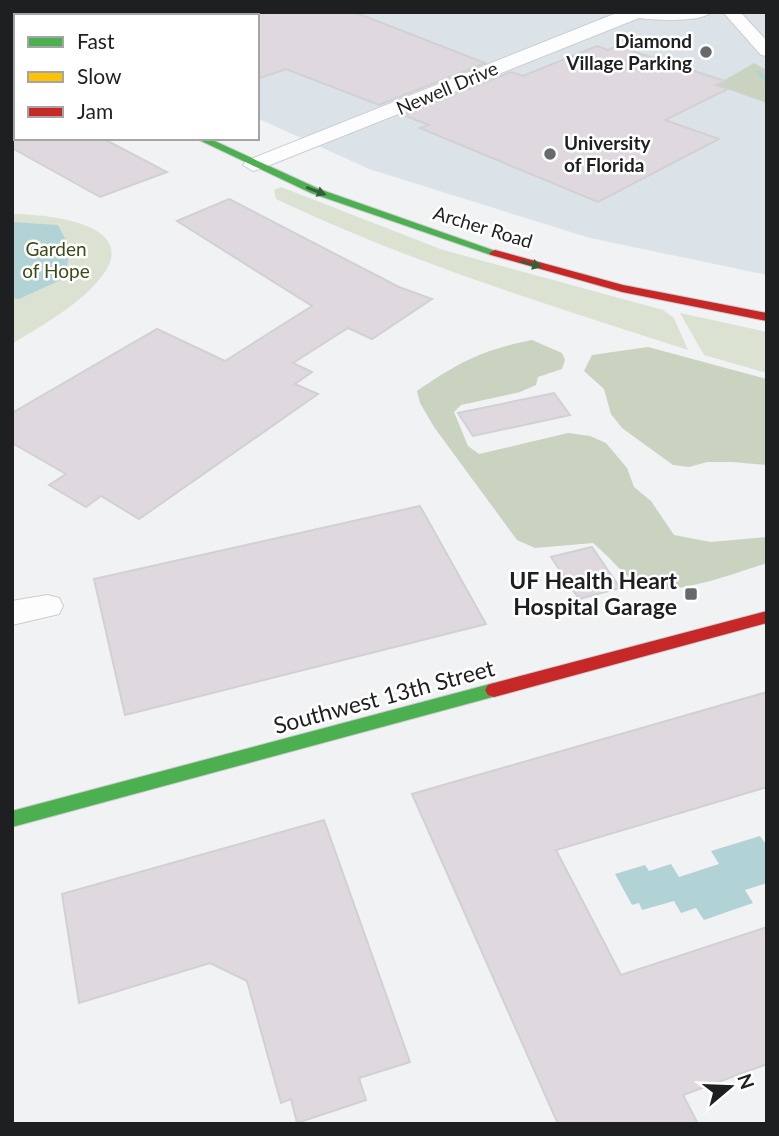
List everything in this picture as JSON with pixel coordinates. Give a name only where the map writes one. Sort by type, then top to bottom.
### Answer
[{"type":"main road","name":"Archer Road","points":[[204,140],[253,165],[358,208],[481,250],[628,289],[767,317]]},
{"type":"main road","points":[[255,143],[302,164]]},
{"type":"main road","name":"Southwest 13th Street","points":[[12,819],[767,617]]},
{"type":"street","points":[[631,13],[661,16],[704,12]]},
{"type":"street","points":[[731,12],[767,51]]},
{"type":"street","name":"Newell Drive","points":[[253,165],[631,13]]},
{"type":"street","points":[[12,613],[47,606]]},
{"type":"shaded area","name":"University of Florida","points":[[36,12],[767,12],[767,275],[590,238],[369,169],[259,119],[259,14]]},
{"type":"green space","points":[[754,63],[767,70],[767,103],[716,85]]},
{"type":"green space","points":[[281,187],[443,250],[663,310],[674,318],[688,350],[479,281],[377,243],[276,199],[274,190]]},
{"type":"green space","name":"Garden of Hope","points":[[12,214],[64,219],[84,225],[99,233],[109,244],[111,258],[102,276],[83,296],[12,344]]},
{"type":"green space","points":[[680,313],[767,332],[767,373],[704,355]]},
{"type":"green space","points":[[532,340],[562,353],[565,360],[562,369],[538,377],[536,385],[520,392],[461,405],[454,412],[468,446],[479,454],[568,433],[590,436],[606,443],[627,468],[634,487],[651,501],[674,535],[711,542],[767,537],[767,563],[703,583],[652,589],[634,582],[593,543],[535,548],[517,540],[434,427],[420,403],[417,391],[472,358]]},
{"type":"green space","points":[[648,347],[767,379],[767,465],[707,462],[689,467],[673,465],[622,428],[611,414],[604,389],[584,371],[592,355]]},
{"type":"water","points":[[12,222],[58,225],[70,248],[65,278],[19,299],[12,298]]},
{"type":"water","points":[[760,836],[767,846],[767,883],[745,890],[753,903],[704,920],[696,908],[681,913],[674,901],[642,910],[639,903],[632,905],[615,874],[645,865],[649,871],[671,864],[679,877],[719,864],[711,851]]},
{"type":"building","points":[[354,12],[485,63],[379,105],[286,69],[259,78],[257,14]]},
{"type":"building","points":[[597,46],[608,50],[617,46],[725,81],[716,85],[728,89],[665,120],[719,139],[598,202],[420,128],[429,125],[403,115],[511,72],[523,76]]},
{"type":"building","points":[[12,138],[106,140],[167,172],[100,197],[12,148]]},
{"type":"building","points":[[229,199],[399,287],[432,299],[372,339],[348,328],[293,363],[312,372],[295,384],[318,394],[139,519],[101,496],[86,507],[49,485],[66,474],[12,443],[12,413],[157,329],[225,361],[312,306],[177,221]]},
{"type":"building","points":[[554,393],[570,415],[473,436],[458,413]]},
{"type":"building","points":[[420,506],[486,624],[125,715],[94,579]]},
{"type":"building","points":[[592,547],[620,588],[579,599],[551,557]]},
{"type":"building","points":[[767,692],[767,787],[556,850],[621,975],[767,927],[767,1064],[683,1095],[698,1124],[558,1124],[412,794]]},
{"type":"building","points":[[324,820],[410,1062],[359,1078],[366,1100],[297,1123],[291,1099],[281,1103],[247,981],[210,963],[79,1003],[62,894]]},
{"type":"waterway","points":[[758,72],[767,82]]},
{"type":"traffic: fast","points":[[204,140],[315,191],[495,253]]},
{"type":"traffic: fast","points":[[12,819],[494,690]]},
{"type":"traffic: jam","points":[[495,253],[622,288],[767,317]]},
{"type":"traffic: jam","points":[[494,690],[767,617]]},
{"type":"place","name":"Diamond Village Parking","points":[[706,52]]},
{"type":"place","name":"University of Florida","points":[[550,154]]},
{"type":"place","name":"UF Health Heart Hospital Garage","points":[[691,594]]}]
